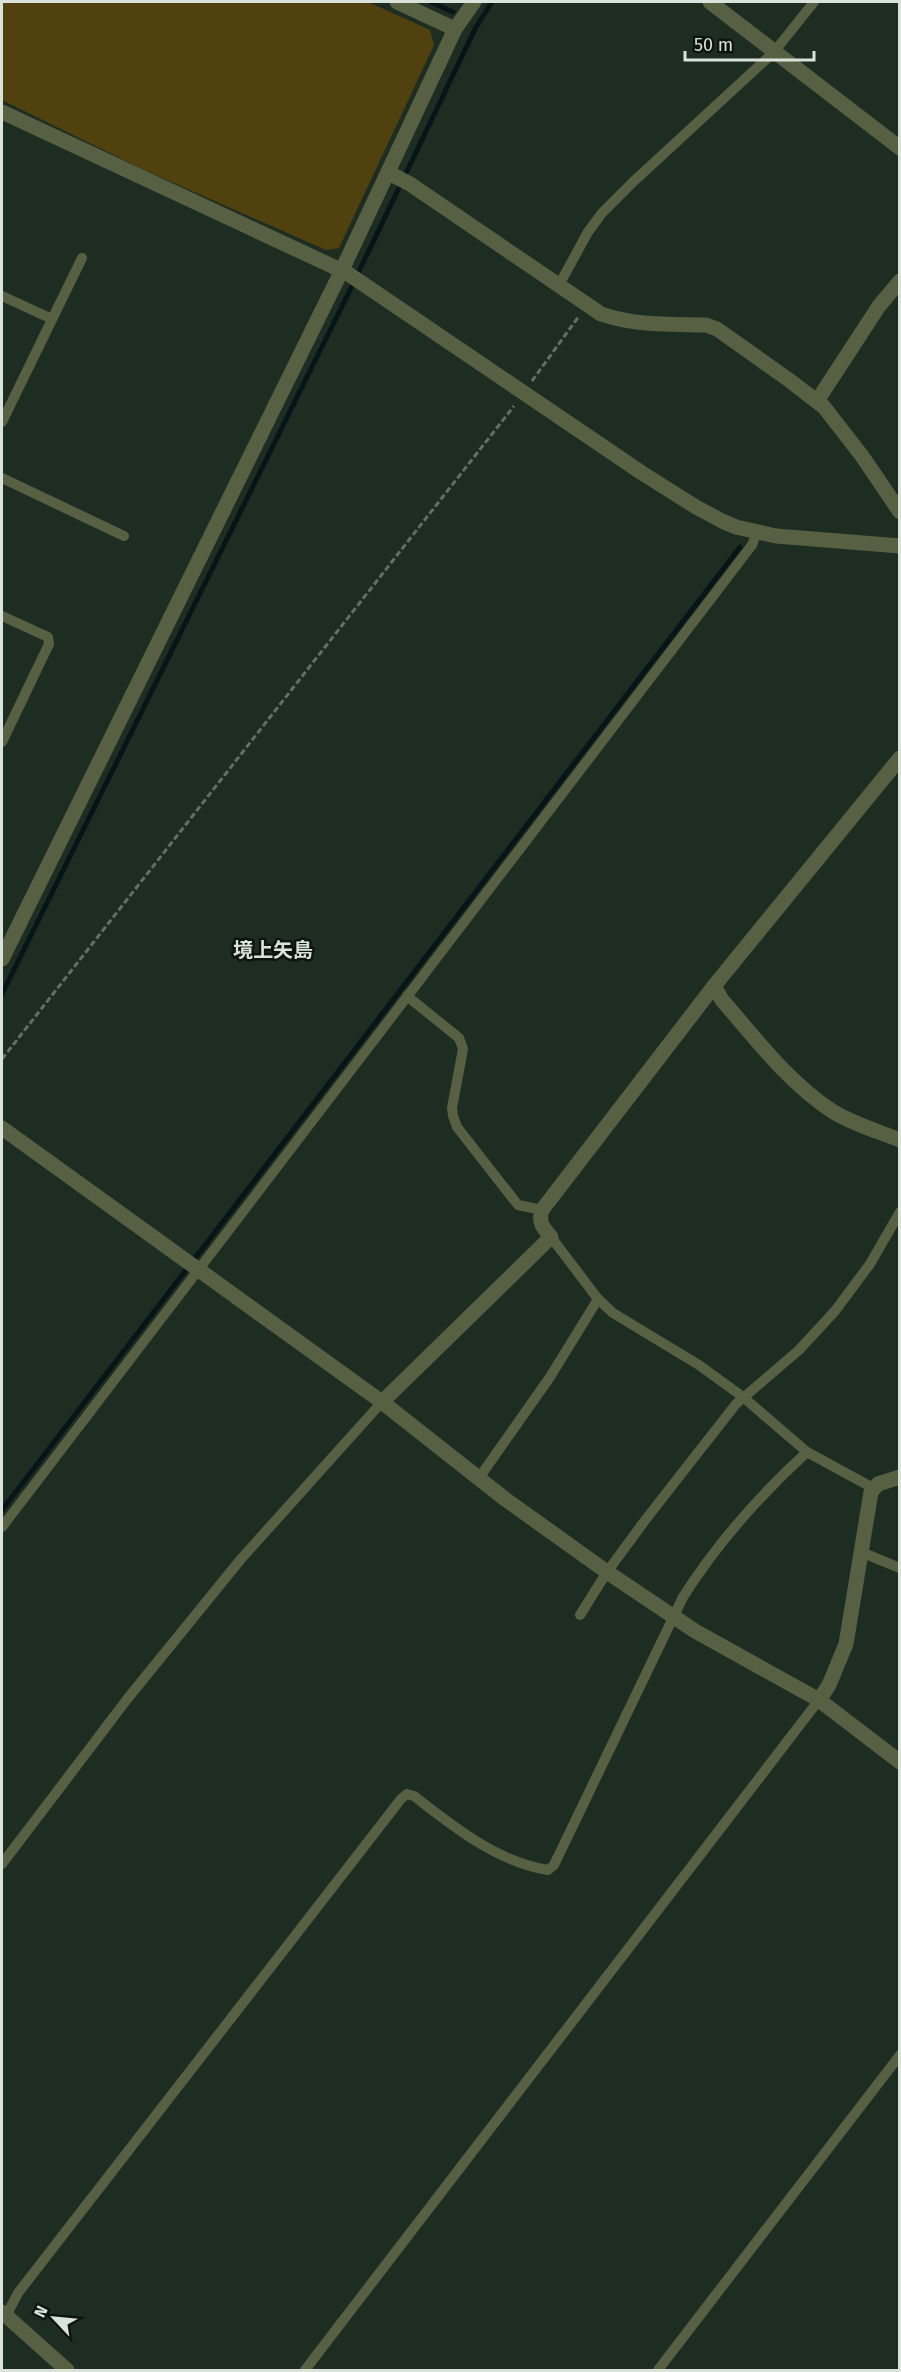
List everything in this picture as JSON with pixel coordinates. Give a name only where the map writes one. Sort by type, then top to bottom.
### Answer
[{"type":"street","points":[[398,2],[455,29]]},
{"type":"street","points":[[2,959],[344,271],[455,29],[474,2]]},
{"type":"street","points":[[710,2],[900,148]]},
{"type":"street","points":[[2,112],[344,271],[696,507],[736,527],[796,538],[900,546]]},
{"type":"street","points":[[388,173],[410,184],[601,314],[640,323],[706,325],[717,329],[824,407],[862,456],[900,512]]},
{"type":"street","points":[[817,402],[879,306],[900,281]]},
{"type":"street","points":[[382,1402],[551,1237],[542,1227],[540,1218],[542,1210],[714,986],[900,758]]},
{"type":"street","points":[[714,986],[738,1018],[802,1088],[833,1112],[855,1124],[900,1140]]},
{"type":"street","points":[[2,1128],[382,1402],[479,1478],[607,1572],[673,1617],[819,1700],[900,1762]]},
{"type":"street","points":[[819,1700],[829,1685],[846,1644],[873,1488],[884,1481],[900,1477]]},
{"type":"street","points":[[3,2317],[67,2370]]},
{"type":"lane","points":[[559,285],[588,232],[602,213],[774,52],[814,2]]},
{"type":"lane","points":[[2,422],[82,258]]},
{"type":"lane","points":[[2,296],[52,319]]},
{"type":"lane","points":[[2,478],[124,536]]},
{"type":"lane","points":[[2,1527],[752,545],[757,532]]},
{"type":"lane","points":[[2,616],[48,637],[49,644],[2,742]]},
{"type":"lane","points":[[407,996],[459,1038],[463,1049],[452,1108],[457,1127],[518,1205],[542,1210]]},
{"type":"lane","points":[[580,1615],[607,1572],[669,1488],[743,1397],[799,1350],[835,1311],[870,1264],[900,1212]]},
{"type":"lane","points":[[551,1237],[598,1299],[613,1313],[699,1365],[743,1397],[807,1452],[873,1488]]},
{"type":"lane","points":[[479,1478],[550,1377],[598,1299]]},
{"type":"lane","points":[[2,1864],[128,1698],[241,1559],[382,1402]]},
{"type":"lane","points":[[3,2317],[18,2293],[407,1794],[414,1796],[460,1832],[494,1851],[527,1865],[549,1870],[554,1865],[683,1597],[707,1559],[744,1513],[807,1452]]},
{"type":"lane","points":[[861,1552],[900,1568]]},
{"type":"lane","points":[[305,2370],[819,1700]]},
{"type":"lane","points":[[658,2370],[900,2055]]},
{"type":"path","points":[[2,1059],[524,393],[587,304]]},
{"type":"shaded area","points":[[2,2],[368,2],[430,30],[434,45],[339,248],[326,250],[140,168],[2,100]]},
{"type":"waterway","points":[[431,2],[453,12]]},
{"type":"waterway","points":[[2,994],[351,288],[476,27],[492,2]]},
{"type":"waterway","points":[[2,1510],[740,547]]},
{"type":"district","name":"境上矢島","points":[[273,950]]}]
